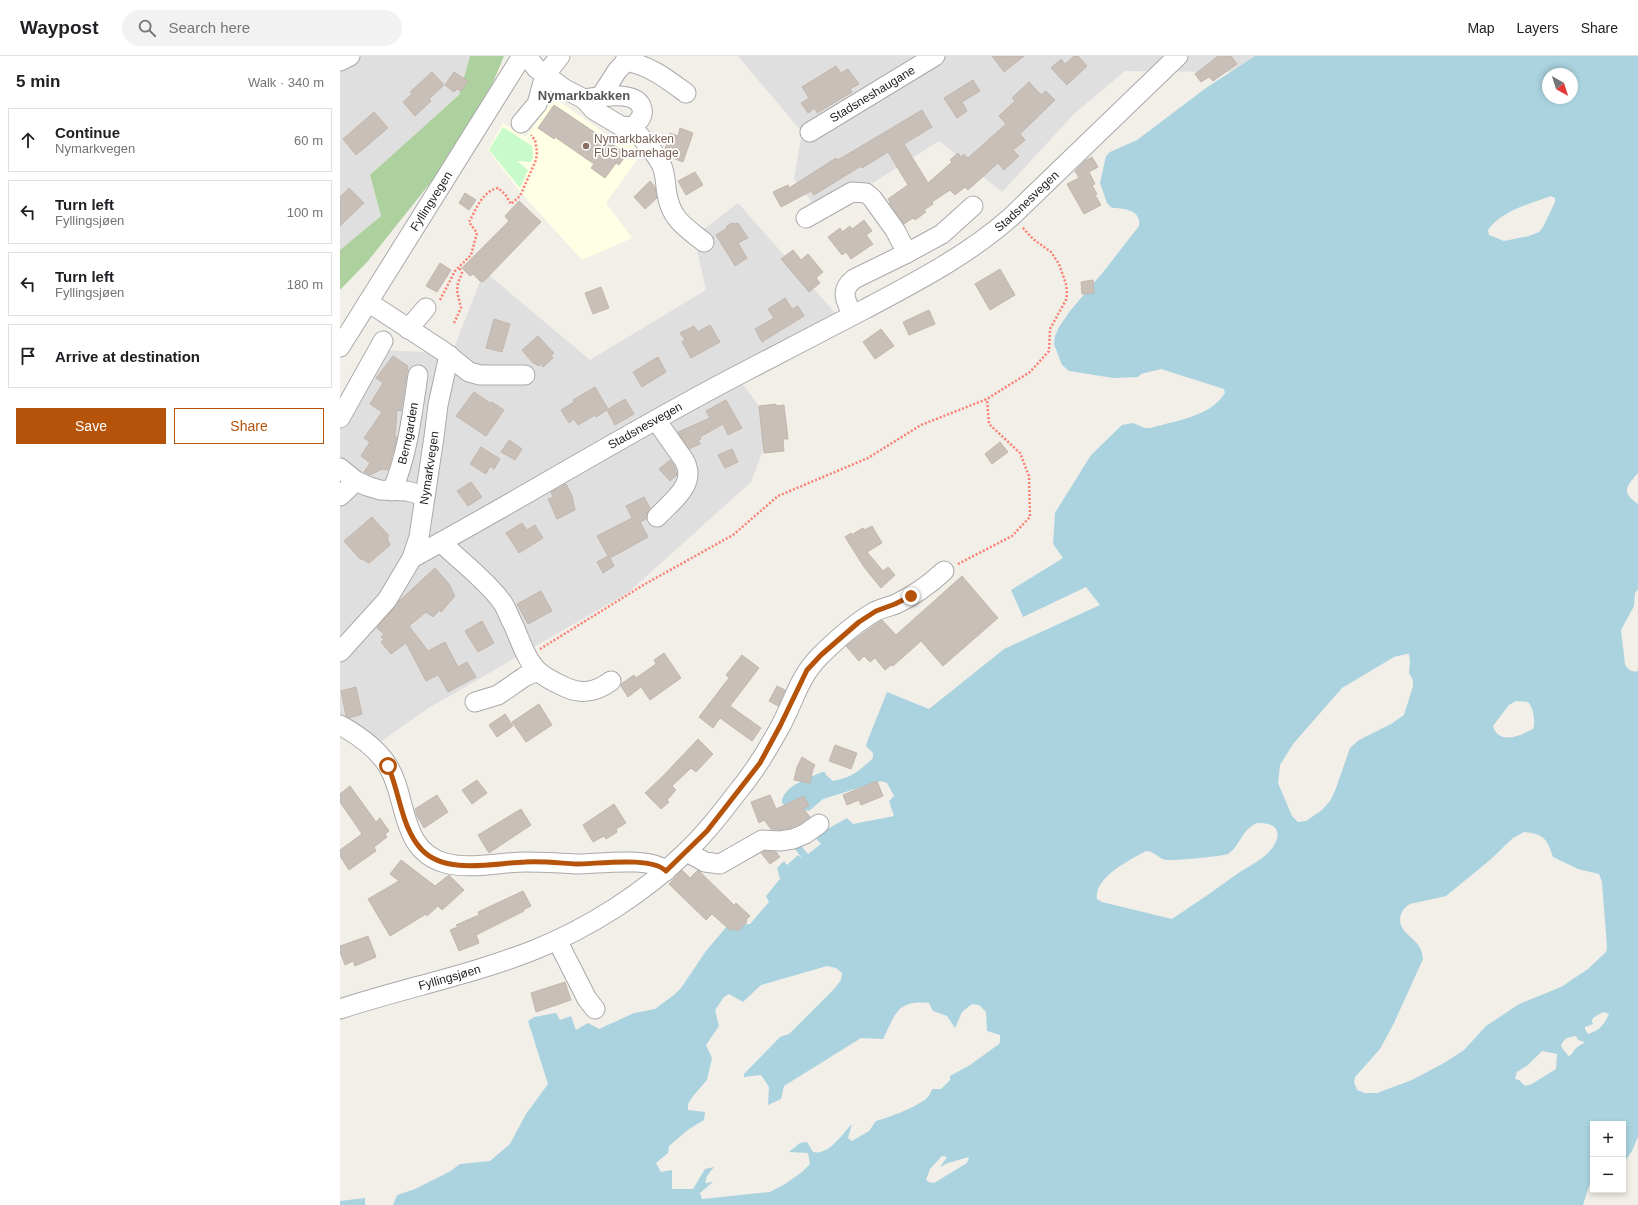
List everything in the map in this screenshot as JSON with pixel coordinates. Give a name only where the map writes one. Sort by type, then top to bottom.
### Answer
[{"type":"street","points":[[340,61],[350,56]]},
{"type":"street","name":"Fyllingvegen","points":[[340,347],[522,56]]},
{"type":"street","points":[[527,56],[536,68],[563,88],[593,97],[624,96],[637,101],[643,110],[641,117],[632,127]]},
{"type":"street","points":[[522,123],[537,104],[545,75],[560,56]]},
{"type":"street","name":"Stadsneshaugane","points":[[810,132],[935,56]]},
{"type":"street","name":"Stadsnesvegen","points":[[412,558],[656,420],[916,282],[958,257],[986,237],[1011,216],[1178,56]]},
{"type":"street","points":[[686,93],[661,75],[628,58],[593,97],[594,110],[621,126],[632,127],[655,154],[664,171],[671,211],[676,218],[704,242]]},
{"type":"street","points":[[806,218],[852,192],[866,193],[872,198],[895,230],[907,253]]},
{"type":"street","points":[[852,315],[844,294],[845,288],[849,283],[854,279],[942,234],[973,206]]},
{"type":"street","points":[[368,302],[449,355],[469,372],[480,375],[525,375]]},
{"type":"street","points":[[408,329],[426,308]]},
{"type":"street","points":[[340,418],[383,341]]},
{"type":"street","name":"Nymarkvegen","points":[[340,652],[387,600],[412,558],[419,537],[438,405],[449,355]]},
{"type":"street","name":"Berngarden","points":[[392,491],[402,464],[410,428],[418,375]]},
{"type":"street","points":[[656,420],[688,466],[689,474],[688,481],[682,490],[657,517]]},
{"type":"street","points":[[340,468],[356,481],[374,488],[425,496]]},
{"type":"street","points":[[340,496],[356,481]]},
{"type":"street","points":[[441,542],[497,595],[533,664],[547,678],[568,688],[582,692],[594,691],[602,688],[611,681]]},
{"type":"street","name":"Fyllingsjøen","points":[[340,1009],[495,964],[557,940],[609,911],[666,871],[707,831],[760,763],[807,670],[821,655],[859,622],[876,611],[911,596],[936,579],[944,571]]},
{"type":"street","points":[[475,702],[498,694],[524,677],[533,664]]},
{"type":"street","points":[[340,725],[368,744],[388,766],[412,836],[426,853],[434,859],[445,863],[471,866],[525,862],[578,864],[627,862],[652,864],[666,871]]},
{"type":"street","points":[[687,852],[705,862],[720,864],[762,840],[780,841],[793,839],[805,834],[819,824]]},
{"type":"street","points":[[557,940],[587,999],[594,1009]]},
{"type":"path","points":[[426,308],[440,301],[455,271],[471,256],[476,233],[469,222],[485,194],[498,188],[505,194],[512,204],[520,196],[536,160],[537,152],[535,140],[522,123]]},
{"type":"path","points":[[533,664],[646,584],[733,535],[778,496],[868,458],[921,425],[987,400],[1030,372],[1050,350],[1050,329],[1066,300],[1067,294],[1059,264],[1051,252],[1033,239],[1011,216]]},
{"type":"path","points":[[454,323],[461,308],[457,291],[462,273],[459,267]]},
{"type":"path","points":[[944,571],[1012,536],[1030,517],[1029,476],[1020,452],[989,424],[987,400]]},
{"type":"shaded area","points":[[340,56],[470,56],[459,95],[370,175],[381,216],[340,250]]},
{"type":"shaded area","points":[[738,56],[1255,56],[1230,72],[1125,71],[1075,113],[1002,192],[939,141],[822,215],[794,179],[802,132]]},
{"type":"shaded area","points":[[554,98],[613,139],[632,135],[645,149],[606,203],[632,238],[582,260],[523,195],[488,150],[503,123],[526,137]]},
{"type":"shaded area","points":[[738,203],[845,324],[736,375],[773,425],[751,482],[629,592],[427,709],[376,745],[340,728],[340,409],[375,350],[452,353],[484,271],[590,360],[706,290],[694,237]]},
{"type":"green space","points":[[470,56],[504,56],[474,128],[368,261],[340,290],[340,250],[381,216],[370,175],[459,95]]},
{"type":"green space","points":[[503,127],[532,146],[533,157],[531,162],[517,161],[528,170],[520,188],[489,150]]},
{"type":"water","points":[[1255,56],[1638,56],[1638,473],[1628,485],[1627,492],[1632,500],[1638,504],[1638,589],[1635,593],[1634,606],[1621,630],[1625,664],[1630,670],[1638,671],[1638,1137],[1632,1151],[1626,1160],[1626,1121],[1590,1121],[1590,1185],[1583,1205],[393,1205],[397,1195],[415,1189],[449,1172],[460,1164],[490,1161],[510,1144],[526,1114],[548,1084],[528,1021],[534,1017],[556,1013],[560,1020],[571,1016],[576,1030],[588,1023],[599,1029],[634,1013],[655,1009],[681,988],[706,951],[728,925],[750,924],[769,902],[766,896],[780,879],[777,868],[784,861],[787,865],[798,855],[802,858],[790,843],[797,841],[808,854],[821,844],[811,833],[824,831],[847,818],[853,824],[894,816],[889,801],[894,796],[887,783],[881,781],[823,799],[809,811],[782,803],[786,792],[803,780],[822,772],[825,772],[826,775],[833,781],[846,778],[859,770],[873,758],[873,753],[866,746],[887,692],[929,709],[1004,649],[1100,605],[1086,587],[1023,617],[1011,590],[1063,558],[1053,544],[1055,513],[1091,455],[1122,425],[1133,423],[1145,428],[1151,428],[1182,420],[1202,413],[1219,401],[1225,393],[1224,389],[1161,369],[1141,374],[1138,377],[1113,378],[1069,371],[1062,365],[1054,344],[1055,336],[1059,327],[1070,311],[1139,226],[1138,216],[1135,213],[1126,209],[1112,208],[1107,203],[1100,183],[1106,156],[1110,152],[1137,140],[1206,88]],"holes":[[[1551,196],[1555,198],[1555,202],[1539,232],[1529,236],[1504,241],[1489,235],[1488,230],[1500,218],[1525,205]],[[1409,654],[1409,673],[1413,680],[1413,686],[1404,715],[1391,724],[1359,740],[1350,748],[1330,801],[1322,810],[1306,821],[1298,822],[1292,816],[1278,783],[1280,765],[1293,744],[1342,688],[1394,657]],[[1516,701],[1528,702],[1533,711],[1533,729],[1517,736],[1500,736],[1493,726],[1509,705]],[[1257,823],[1265,823],[1275,828],[1277,832],[1276,841],[1268,853],[1172,919],[1102,902],[1097,899],[1101,883],[1114,870],[1146,851],[1152,852],[1166,860],[1224,855],[1228,854],[1236,846],[1244,834]],[[1524,832],[1536,834],[1543,838],[1549,845],[1553,857],[1578,869],[1599,874],[1602,882],[1607,947],[1606,952],[1588,969],[1561,987],[1519,1004],[1486,1026],[1464,1050],[1444,1063],[1412,1080],[1377,1093],[1365,1093],[1357,1090],[1354,1082],[1355,1077],[1380,1049],[1394,1023],[1423,959],[1417,943],[1406,933],[1401,925],[1400,918],[1402,913],[1410,904],[1446,896],[1490,860],[1513,838]],[[827,966],[836,968],[842,973],[841,980],[835,988],[789,1034],[780,1037],[744,1074],[744,1077],[761,1075],[769,1087],[768,1105],[781,1099],[784,1086],[861,1038],[883,1039],[895,1015],[904,1006],[910,1004],[929,1003],[933,1011],[947,1016],[955,1028],[962,1012],[972,1004],[979,1005],[986,1012],[987,1031],[1000,1035],[1000,1041],[999,1044],[970,1065],[950,1076],[950,1080],[941,1089],[932,1089],[927,1098],[917,1105],[876,1121],[869,1131],[852,1141],[848,1138],[852,1124],[835,1143],[825,1151],[813,1152],[807,1142],[800,1143],[789,1152],[808,1153],[810,1164],[802,1172],[785,1184],[770,1192],[702,1199],[700,1193],[713,1182],[705,1183],[707,1176],[714,1167],[705,1169],[693,1189],[672,1189],[672,1170],[661,1172],[656,1163],[668,1153],[669,1146],[689,1129],[704,1120],[705,1112],[688,1110],[688,1104],[707,1080],[712,1058],[706,1045],[719,1026],[715,1010],[724,997],[729,994],[743,1002],[761,985]],[[1603,1012],[1609,1014],[1601,1027],[1588,1034],[1585,1027],[1593,1024],[1593,1018]],[[1576,1036],[1578,1040],[1585,1042],[1568,1056],[1561,1045],[1565,1039]],[[1542,1051],[1557,1054],[1556,1069],[1532,1084],[1525,1086],[1519,1080],[1515,1079],[1517,1072],[1528,1065]],[[942,1156],[947,1157],[940,1167],[969,1157],[967,1163],[934,1183],[926,1180],[930,1169]]]},
{"type":"water","points":[[365,1198],[365,1205],[340,1205],[340,1201]]},
{"type":"building","points":[[992,56],[1024,56],[1004,72]]},
{"type":"building","points":[[1074,56],[1078,56],[1087,66],[1067,85],[1051,68],[1061,59],[1065,64]]},
{"type":"building","points":[[1218,56],[1231,56],[1237,64],[1213,81],[1209,77],[1201,82],[1195,74]]},
{"type":"building","points":[[836,66],[841,73],[848,69],[859,84],[850,89],[852,92],[817,113],[815,108],[808,113],[801,103],[809,98],[802,87]]},
{"type":"building","points":[[432,72],[444,85],[429,99],[431,101],[415,116],[403,102],[412,94],[410,92]]},
{"type":"building","points":[[454,72],[468,81],[461,91],[457,89],[454,92],[445,85]]},
{"type":"building","points":[[973,80],[980,91],[962,102],[967,111],[957,118],[944,98]]},
{"type":"building","points":[[1029,82],[1041,95],[1046,91],[1055,100],[1020,134],[1025,140],[1013,150],[1019,156],[1004,170],[998,163],[968,190],[965,187],[955,195],[950,190],[932,202],[933,204],[924,210],[926,212],[915,220],[913,218],[904,224],[889,203],[890,202],[888,199],[908,185],[888,152],[862,168],[861,166],[814,195],[811,191],[781,207],[773,192],[788,185],[789,188],[836,158],[838,160],[922,110],[932,127],[904,144],[928,183],[952,162],[950,160],[958,153],[961,157],[964,154],[968,158],[1006,124],[999,116],[1015,101],[1012,98]]},
{"type":"building","points":[[554,105],[627,154],[619,165],[616,163],[605,178],[591,168],[594,164],[555,137],[554,139],[538,128]]},
{"type":"building","points":[[374,112],[388,128],[356,155],[343,139]]},
{"type":"building","points":[[680,128],[693,133],[683,162],[670,157],[671,154],[667,153],[665,149],[670,133],[678,136]]},
{"type":"building","points":[[1092,157],[1098,167],[1089,172],[1095,184],[1092,185],[1097,194],[1095,195],[1101,205],[1084,214],[1067,184],[1079,178],[1075,171],[1085,161]]},
{"type":"building","points":[[695,172],[703,185],[686,195],[678,181]]},
{"type":"building","points":[[650,181],[655,187],[657,198],[645,209],[634,197]]},
{"type":"building","points":[[349,188],[364,203],[340,226],[340,197]]},
{"type":"building","points":[[465,193],[476,200],[469,210],[459,203]]},
{"type":"building","points":[[519,201],[541,222],[484,281],[481,282],[473,274],[470,276],[462,268],[509,221],[505,216]]},
{"type":"building","points":[[864,220],[872,231],[866,235],[873,244],[851,259],[846,252],[842,255],[828,237],[840,228],[842,232],[850,226],[852,229]]},
{"type":"building","points":[[732,223],[738,223],[748,238],[738,243],[747,258],[735,266],[716,235]]},
{"type":"building","points":[[793,250],[801,260],[808,254],[823,272],[816,278],[820,283],[809,292],[781,259]]},
{"type":"building","points":[[440,263],[451,270],[437,292],[426,286]]},
{"type":"building","points":[[1000,269],[1015,295],[990,310],[975,284]]},
{"type":"building","points":[[1093,280],[1094,293],[1082,294],[1081,282]]},
{"type":"building","points":[[601,287],[609,308],[593,314],[585,293]]},
{"type":"building","points":[[785,298],[792,309],[798,306],[804,316],[762,342],[755,329],[774,318],[768,309]]},
{"type":"building","points":[[929,310],[935,324],[909,335],[903,322]]},
{"type":"building","points":[[494,319],[510,324],[502,352],[486,348]]},
{"type":"building","points":[[710,325],[720,342],[691,358],[682,342],[685,340],[680,333],[694,326],[698,332]]},
{"type":"building","points":[[881,329],[894,346],[875,359],[863,342]]},
{"type":"building","points":[[538,336],[554,353],[551,355],[553,358],[543,367],[541,364],[539,366],[532,362],[522,350]]},
{"type":"building","points":[[393,356],[408,366],[401,411],[397,410],[395,436],[397,438],[388,470],[382,469],[370,475],[364,472],[370,463],[361,456],[370,442],[364,438],[382,412],[370,404],[383,383],[376,378]]},
{"type":"building","points":[[658,357],[666,372],[642,387],[633,372]]},
{"type":"building","points":[[595,387],[608,409],[625,399],[634,414],[615,425],[607,410],[578,425],[574,419],[569,423],[561,410],[574,402],[573,400]]},
{"type":"building","points":[[474,392],[490,403],[492,402],[504,410],[486,436],[456,416]]},
{"type":"building","points":[[726,400],[742,428],[728,435],[723,424],[700,437],[701,439],[698,440],[700,444],[689,449],[678,432],[710,418],[706,411]]},
{"type":"building","points":[[776,404],[776,406],[784,405],[788,439],[783,439],[784,451],[764,453],[759,406]]},
{"type":"building","points":[[509,440],[522,449],[515,460],[501,452]]},
{"type":"building","points":[[1000,442],[1008,452],[992,464],[985,454]]},
{"type":"building","points":[[481,447],[500,459],[494,469],[490,466],[486,474],[470,464]]},
{"type":"building","points":[[732,449],[738,462],[725,468],[718,455]]},
{"type":"building","points":[[670,460],[674,465],[677,475],[670,481],[659,469]]},
{"type":"building","points":[[471,482],[482,497],[468,506],[457,491]]},
{"type":"building","points":[[566,484],[572,496],[575,510],[557,519],[548,499],[553,497],[551,492]]},
{"type":"building","points":[[644,497],[650,508],[646,519],[640,522],[648,537],[610,558],[614,566],[603,573],[597,562],[608,556],[597,536],[632,518],[626,506]]},
{"type":"building","points":[[372,517],[389,536],[387,537],[390,545],[369,563],[362,559],[361,560],[344,541]]},
{"type":"building","points":[[522,523],[527,530],[535,525],[543,538],[519,553],[506,533]]},
{"type":"building","points":[[872,526],[882,543],[867,552],[883,571],[888,567],[895,575],[881,588],[864,567],[845,537],[851,533],[854,537],[855,536],[853,534],[863,528],[864,530]]},
{"type":"building","points":[[435,568],[449,584],[455,596],[441,612],[440,610],[433,617],[426,612],[409,626],[428,651],[445,642],[458,667],[467,662],[476,677],[448,692],[438,675],[426,681],[406,643],[391,654],[381,642],[384,639],[381,637],[384,634],[377,628],[398,602]]},
{"type":"building","points":[[962,576],[998,618],[943,666],[921,641],[893,666],[891,665],[885,670],[875,658],[870,662],[864,656],[859,661],[846,646],[882,620],[896,635]]},
{"type":"building","points":[[541,591],[552,611],[528,624],[517,604]]},
{"type":"building","points":[[482,621],[494,643],[478,652],[465,631]]},
{"type":"building","points":[[664,653],[681,678],[650,700],[641,687],[628,697],[621,684],[634,675],[636,678],[656,664],[654,660]]},
{"type":"building","points":[[742,655],[759,668],[730,706],[761,728],[752,741],[720,718],[713,728],[699,717],[729,678],[726,675]]},
{"type":"building","points":[[777,686],[785,690],[778,706],[769,701]]},
{"type":"building","points":[[356,687],[362,714],[349,718],[346,716],[341,691]]},
{"type":"building","points":[[539,704],[552,725],[526,742],[512,722]]},
{"type":"building","points":[[505,714],[513,726],[497,737],[489,725]]},
{"type":"building","points":[[698,739],[713,754],[696,772],[691,768],[672,786],[676,790],[667,800],[669,802],[661,809],[645,793]]},
{"type":"building","points":[[835,745],[857,753],[851,769],[829,761]]},
{"type":"building","points":[[802,757],[815,765],[810,783],[794,780],[797,767]]},
{"type":"building","points":[[477,780],[487,793],[472,804],[462,790]]},
{"type":"building","points":[[877,781],[883,796],[861,805],[859,800],[847,805],[843,795]]},
{"type":"building","points":[[350,786],[376,822],[380,818],[389,831],[385,834],[387,837],[374,847],[376,851],[349,870],[340,856],[340,850],[362,834],[340,802],[340,794]]},
{"type":"building","points":[[437,795],[448,812],[424,828],[415,809]]},
{"type":"building","points":[[770,795],[776,809],[804,796],[809,806],[803,808],[810,817],[800,824],[779,830],[771,829],[764,820],[759,823],[751,802]]},
{"type":"building","points":[[614,804],[626,823],[616,829],[617,832],[606,839],[604,836],[593,842],[583,825]]},
{"type":"building","points":[[521,809],[531,825],[489,853],[478,835]]},
{"type":"building","points":[[765,851],[776,852],[780,857],[770,864],[761,853]]},
{"type":"building","points":[[401,860],[435,886],[449,875],[464,890],[442,910],[438,906],[427,916],[426,914],[390,936],[368,899],[399,881],[390,874]]},
{"type":"building","points":[[682,870],[690,878],[698,870],[734,905],[736,903],[750,916],[746,920],[747,922],[739,930],[737,931],[733,928],[731,931],[712,914],[706,920],[669,884]]},
{"type":"building","points":[[523,891],[531,906],[476,935],[479,943],[459,951],[450,930],[458,927],[456,925],[479,915],[478,912]]},
{"type":"building","points":[[368,936],[376,957],[355,966],[353,961],[345,965],[340,952],[340,946]]},
{"type":"building","points":[[565,982],[571,1000],[536,1012],[531,993]]},
{"type":"place","name":"Nymarkbakken FUS barnehage","points":[[586,146]]},
{"type":"district","name":"Nymarkbakken","points":[[584,95]]},
{"type":"route","points":[[388,766],[412,836],[422,850],[434,859],[445,863],[471,866],[525,862],[578,864],[627,862],[652,864],[666,871],[707,831],[760,763],[771,744],[807,670],[821,655],[859,622],[876,611],[911,596]]}]
